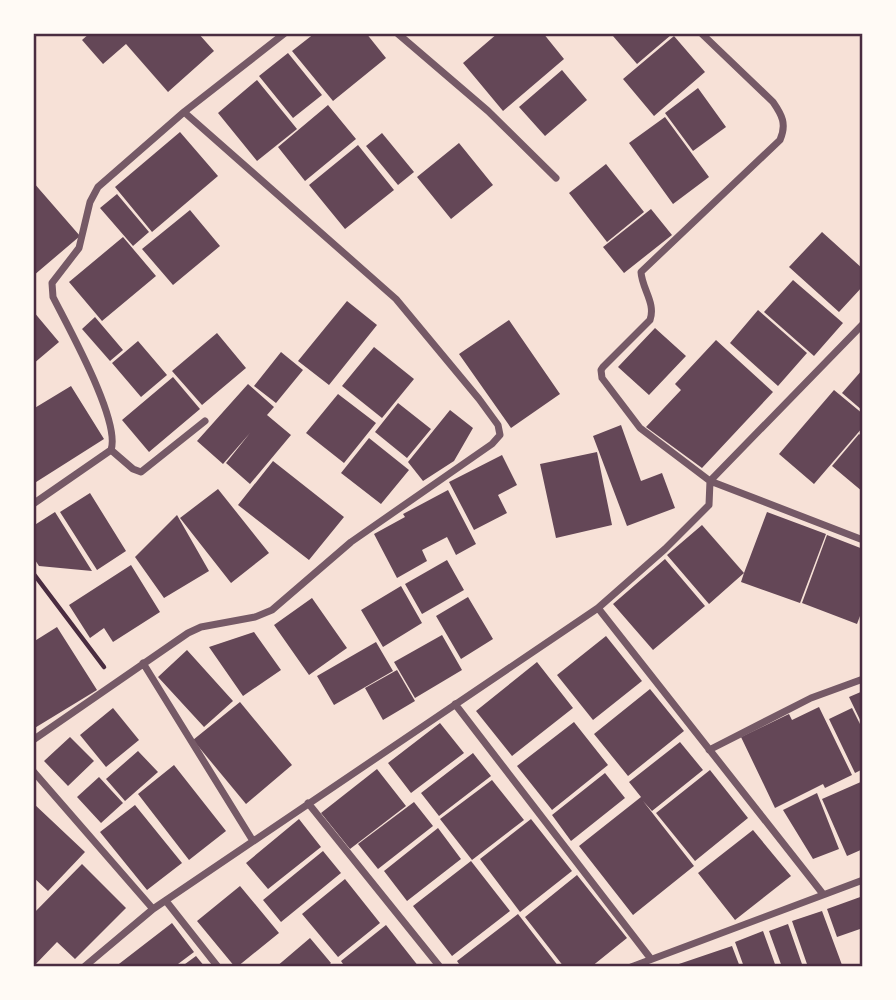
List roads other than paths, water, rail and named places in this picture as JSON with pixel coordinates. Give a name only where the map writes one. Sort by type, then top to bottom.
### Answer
[{"type":"street","points":[[33,505],[106,457],[114,437],[103,404],[53,297],[52,283],[79,248],[90,201],[98,187],[184,112],[285,33]]},
{"type":"street","points":[[397,33],[488,111],[556,178]]},
{"type":"street","points":[[701,33],[773,102],[781,113],[785,131],[780,140],[641,272],[652,305],[652,315],[603,367],[601,373],[604,382],[640,428],[710,481],[863,540]]},
{"type":"street","points":[[33,740],[194,630],[236,622],[272,610],[351,542],[492,444],[500,435],[498,425],[479,399],[396,299],[184,112]]},
{"type":"street","points":[[84,967],[153,909],[598,608],[665,549],[709,505],[710,481],[863,324]]},
{"type":"street","points":[[111,450],[133,469],[141,472],[205,421]]},
{"type":"street","points":[[598,608],[823,894]]},
{"type":"street","points":[[143,663],[253,841]]},
{"type":"street","points":[[709,750],[811,698],[863,679]]},
{"type":"street","points":[[455,704],[650,959]]},
{"type":"street","points":[[33,771],[153,909]]},
{"type":"street","points":[[308,803],[440,967]]},
{"type":"street","points":[[631,967],[863,880]]},
{"type":"street","points":[[166,901],[218,967]]}]
